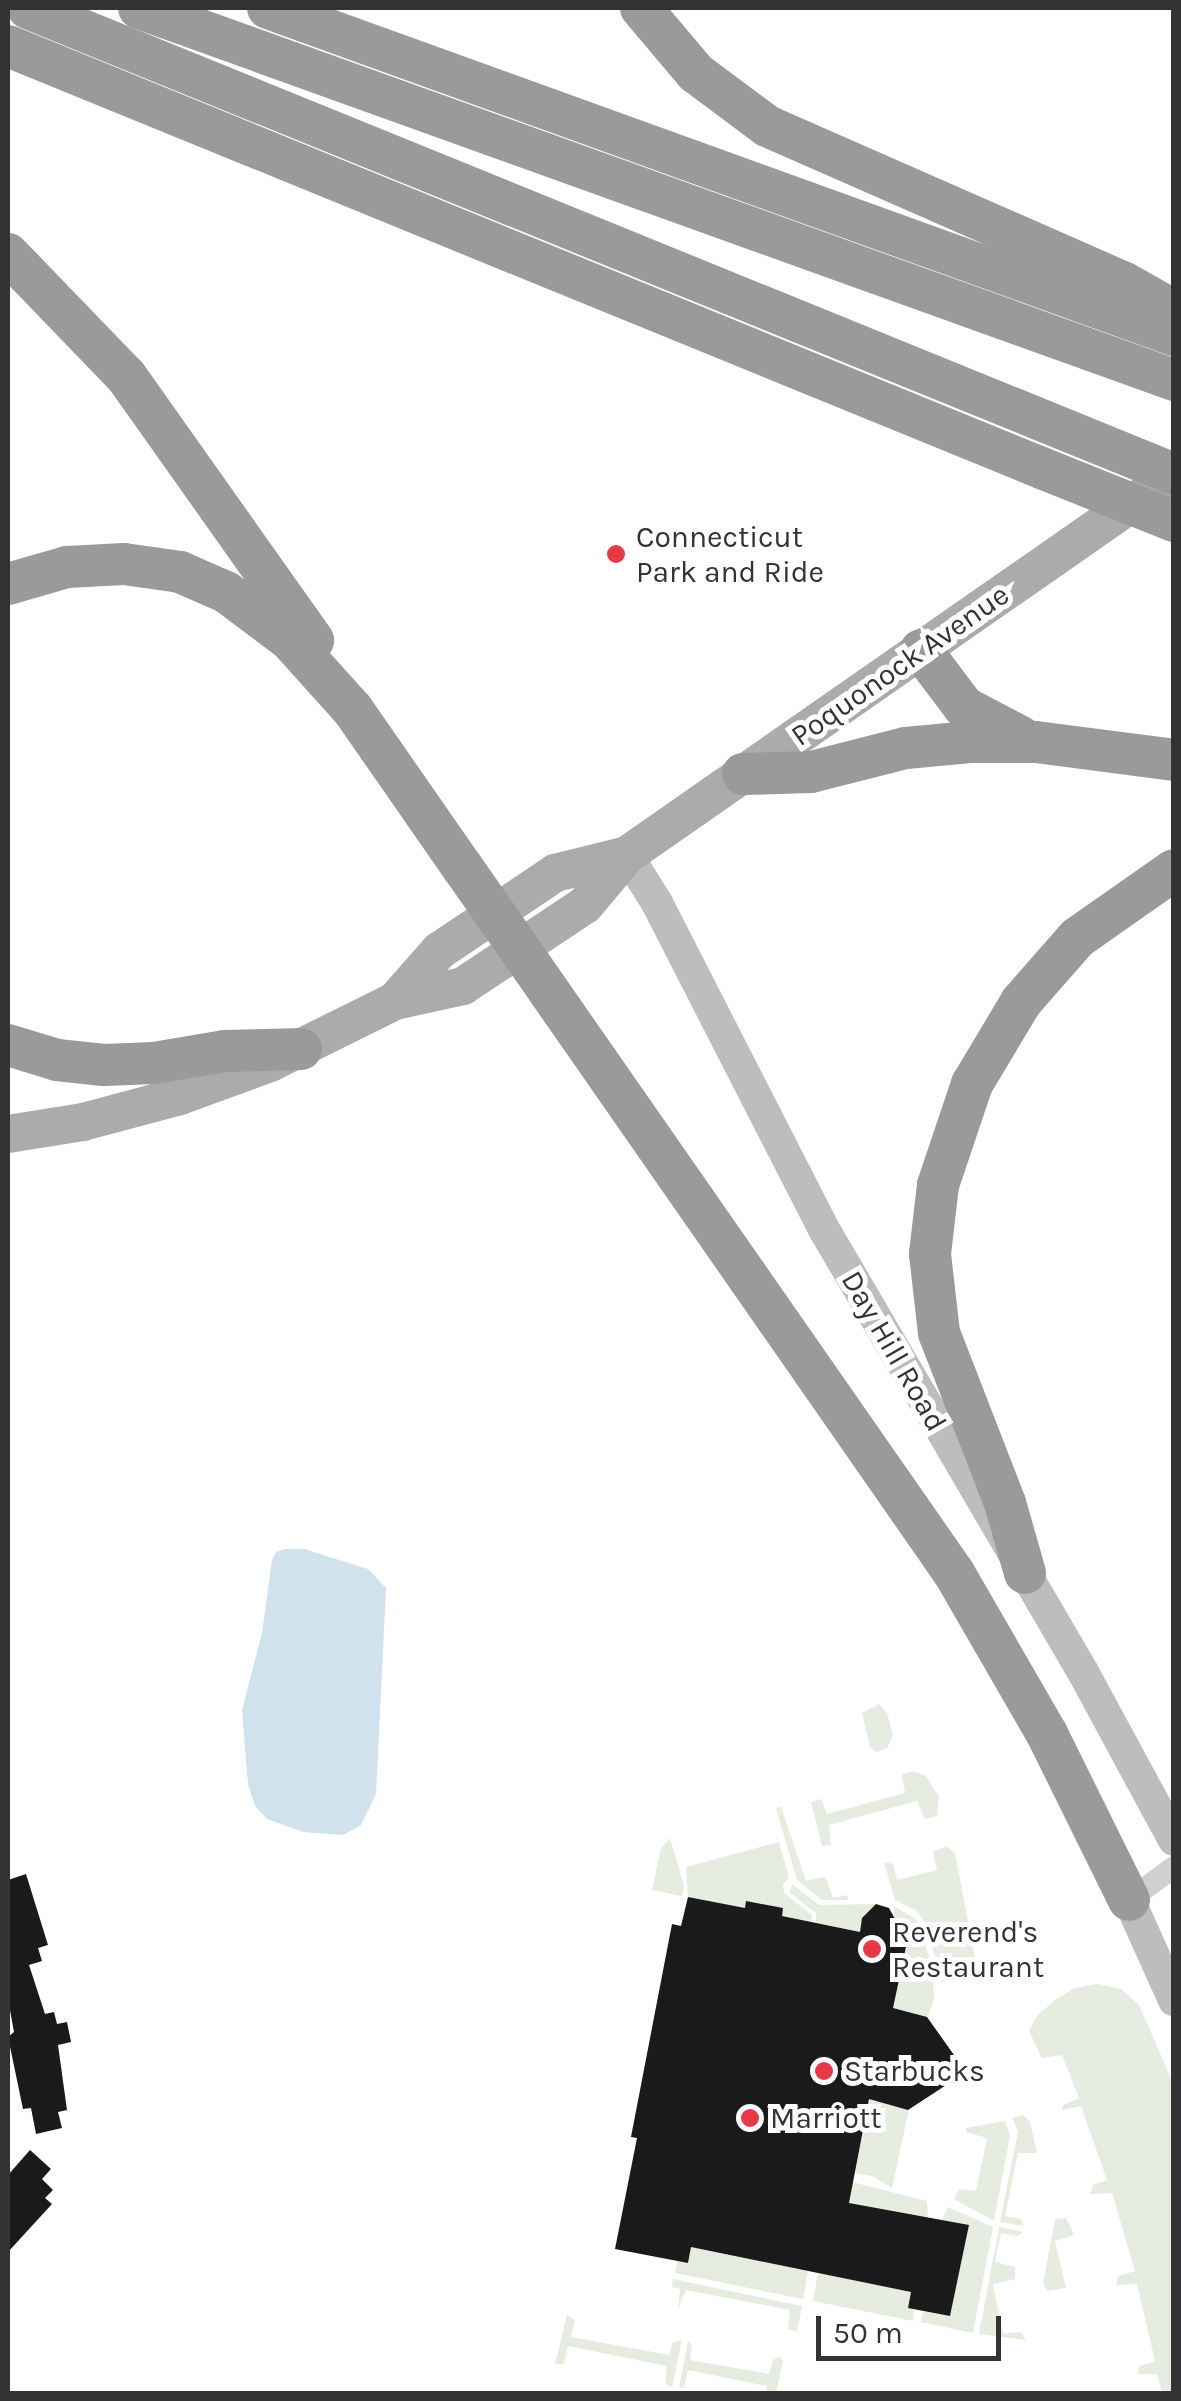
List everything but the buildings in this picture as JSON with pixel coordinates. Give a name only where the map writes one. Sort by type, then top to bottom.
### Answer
[{"type":"highway","points":[[28,8],[1174,474]]},
{"type":"highway","points":[[139,8],[1173,380]]},
{"type":"highway","points":[[268,8],[1174,335]]},
{"type":"highway","points":[[641,8],[696,73],[767,126],[1123,282],[1174,311]]},
{"type":"highway","points":[[8,46],[1174,521]]},
{"type":"highway","points":[[8,254],[87,332],[152,409],[322,653],[353,710],[954,1573],[1048,1734],[1129,1900]]},
{"type":"highway","points":[[8,584],[55,570],[103,564],[163,568],[196,577],[226,592],[277,628],[353,710]]},
{"type":"highway","points":[[921,650],[964,707],[1036,742]]},
{"type":"highway","points":[[743,774],[811,772],[920,746],[1036,742],[1174,760]]},
{"type":"highway","points":[[1025,1572],[1004,1503],[938,1333],[930,1254],[938,1184],[972,1084],[1021,1002],[1077,938],[1174,870]]},
{"type":"highway","points":[[8,1045],[58,1060],[104,1065],[154,1063],[226,1051],[301,1049]]},
{"type":"main road","name":"Poquonock Avenue","points":[[8,1134],[149,1105],[301,1049],[395,1001],[439,951],[554,873],[627,855],[1174,474]]},
{"type":"main road","name":"Day Hill Road","points":[[627,855],[657,903],[825,1231],[1025,1572],[1174,1840]]},
{"type":"main road","points":[[1129,1900],[1174,2000]]},
{"type":"street","points":[[1129,1900],[1174,1867]]},
{"type":"shaded area","points":[[879,1704],[887,1713],[893,1735],[887,1748],[876,1752],[870,1747],[862,1713]]},
{"type":"shaded area","points":[[912,1771],[926,1776],[939,1797],[937,1816],[925,1819],[917,1801],[829,1825],[831,1845],[822,1846],[811,1802],[821,1799],[827,1814],[905,1793],[902,1775]]},
{"type":"shaded area","points":[[781,1807],[806,1881],[825,1877],[833,1898],[847,1895],[848,1900],[822,1900],[797,1880],[776,1808]]},
{"type":"shaded area","points":[[670,1838],[684,1886],[682,1896],[652,1890],[661,1848]]},
{"type":"shaded area","points":[[779,1842],[789,1878],[783,1884],[784,1893],[812,1915],[811,1922],[782,1916],[782,1908],[745,1908],[688,1897],[686,1867]]},
{"type":"shaded area","points":[[947,1846],[955,1853],[976,1964],[942,1982],[926,1924],[917,1911],[895,1900],[884,1862],[893,1864],[897,1880],[937,1870],[933,1852]]},
{"type":"shaded area","points":[[792,1884],[819,1905],[876,1904],[860,1932],[816,1923],[816,1913],[790,1893]]},
{"type":"shaded area","points":[[894,1906],[917,1920],[932,1966],[934,2000],[926,2021],[892,2013]]},
{"type":"shaded area","points":[[1097,1984],[1121,1989],[1139,2005],[1173,2083],[1173,2393],[1162,2393],[1157,2374],[1138,2374],[1139,2366],[1155,2361],[1137,2284],[1116,2285],[1118,2276],[1135,2271],[1112,2193],[1090,2194],[1093,2185],[1107,2180],[1081,2106],[1062,2110],[1063,2105],[1079,2098],[1062,2055],[1042,2058],[1029,2031],[1036,2017],[1056,1999],[1075,1988]]},
{"type":"shaded area","points":[[870,2094],[909,2109],[892,2188],[872,2176],[855,2173]]},
{"type":"shaded area","points":[[1023,2115],[1030,2122],[1037,2153],[1018,2153],[1005,2216],[1020,2219],[1024,2226],[1000,2222],[1018,2132],[1012,2118]]},
{"type":"shaded area","points":[[1005,2121],[1010,2136],[994,2221],[954,2199],[959,2189],[976,2191],[987,2138],[966,2132],[966,2128]]},
{"type":"shaded area","points":[[836,2178],[927,2201],[928,2219],[832,2200]]},
{"type":"shaded area","points":[[948,2207],[993,2227],[973,2333],[921,2322],[923,2311],[950,2316],[969,2226],[942,2220]]},
{"type":"shaded area","points":[[1066,2218],[1074,2235],[1055,2241],[1066,2288],[1047,2291],[1043,2283],[1055,2219]]},
{"type":"shaded area","points":[[999,2227],[1023,2232],[1018,2236],[1001,2233],[995,2262],[1015,2267],[1015,2279],[993,2284],[1003,2334],[1021,2332],[1026,2340],[979,2334]]},
{"type":"shaded area","points":[[691,2247],[808,2271],[803,2299],[675,2273],[677,2261],[688,2262]]},
{"type":"shaded area","points":[[818,2273],[911,2292],[908,2307],[914,2309],[913,2321],[813,2301]]},
{"type":"shaded area","points":[[673,2279],[802,2306],[797,2332],[788,2329],[790,2310],[686,2290],[678,2309],[680,2289],[672,2287]]},
{"type":"shaded area","points":[[567,2315],[575,2320],[571,2337],[669,2355],[673,2342],[682,2340],[672,2387],[665,2384],[667,2366],[568,2346],[564,2364],[555,2364]]},
{"type":"shaded area","points":[[688,2341],[692,2345],[690,2360],[769,2374],[773,2360],[779,2357],[783,2361],[776,2393],[766,2393],[767,2386],[688,2370],[684,2387],[679,2388]]},
{"type":"water","points":[[304,1549],[368,1569],[386,1588],[376,1794],[361,1825],[343,1835],[303,1832],[267,1819],[255,1806],[248,1784],[242,1710],[262,1633],[272,1560],[276,1552]]},
{"type":"place","name":"Connecticut Park and Ride","points":[[616,554]]},
{"type":"place","name":"Reverend's Restaurant","points":[[872,1949]]},
{"type":"place","name":"Starbucks","points":[[824,2071]]},
{"type":"place","name":"Marriott","points":[[750,2118]]}]
